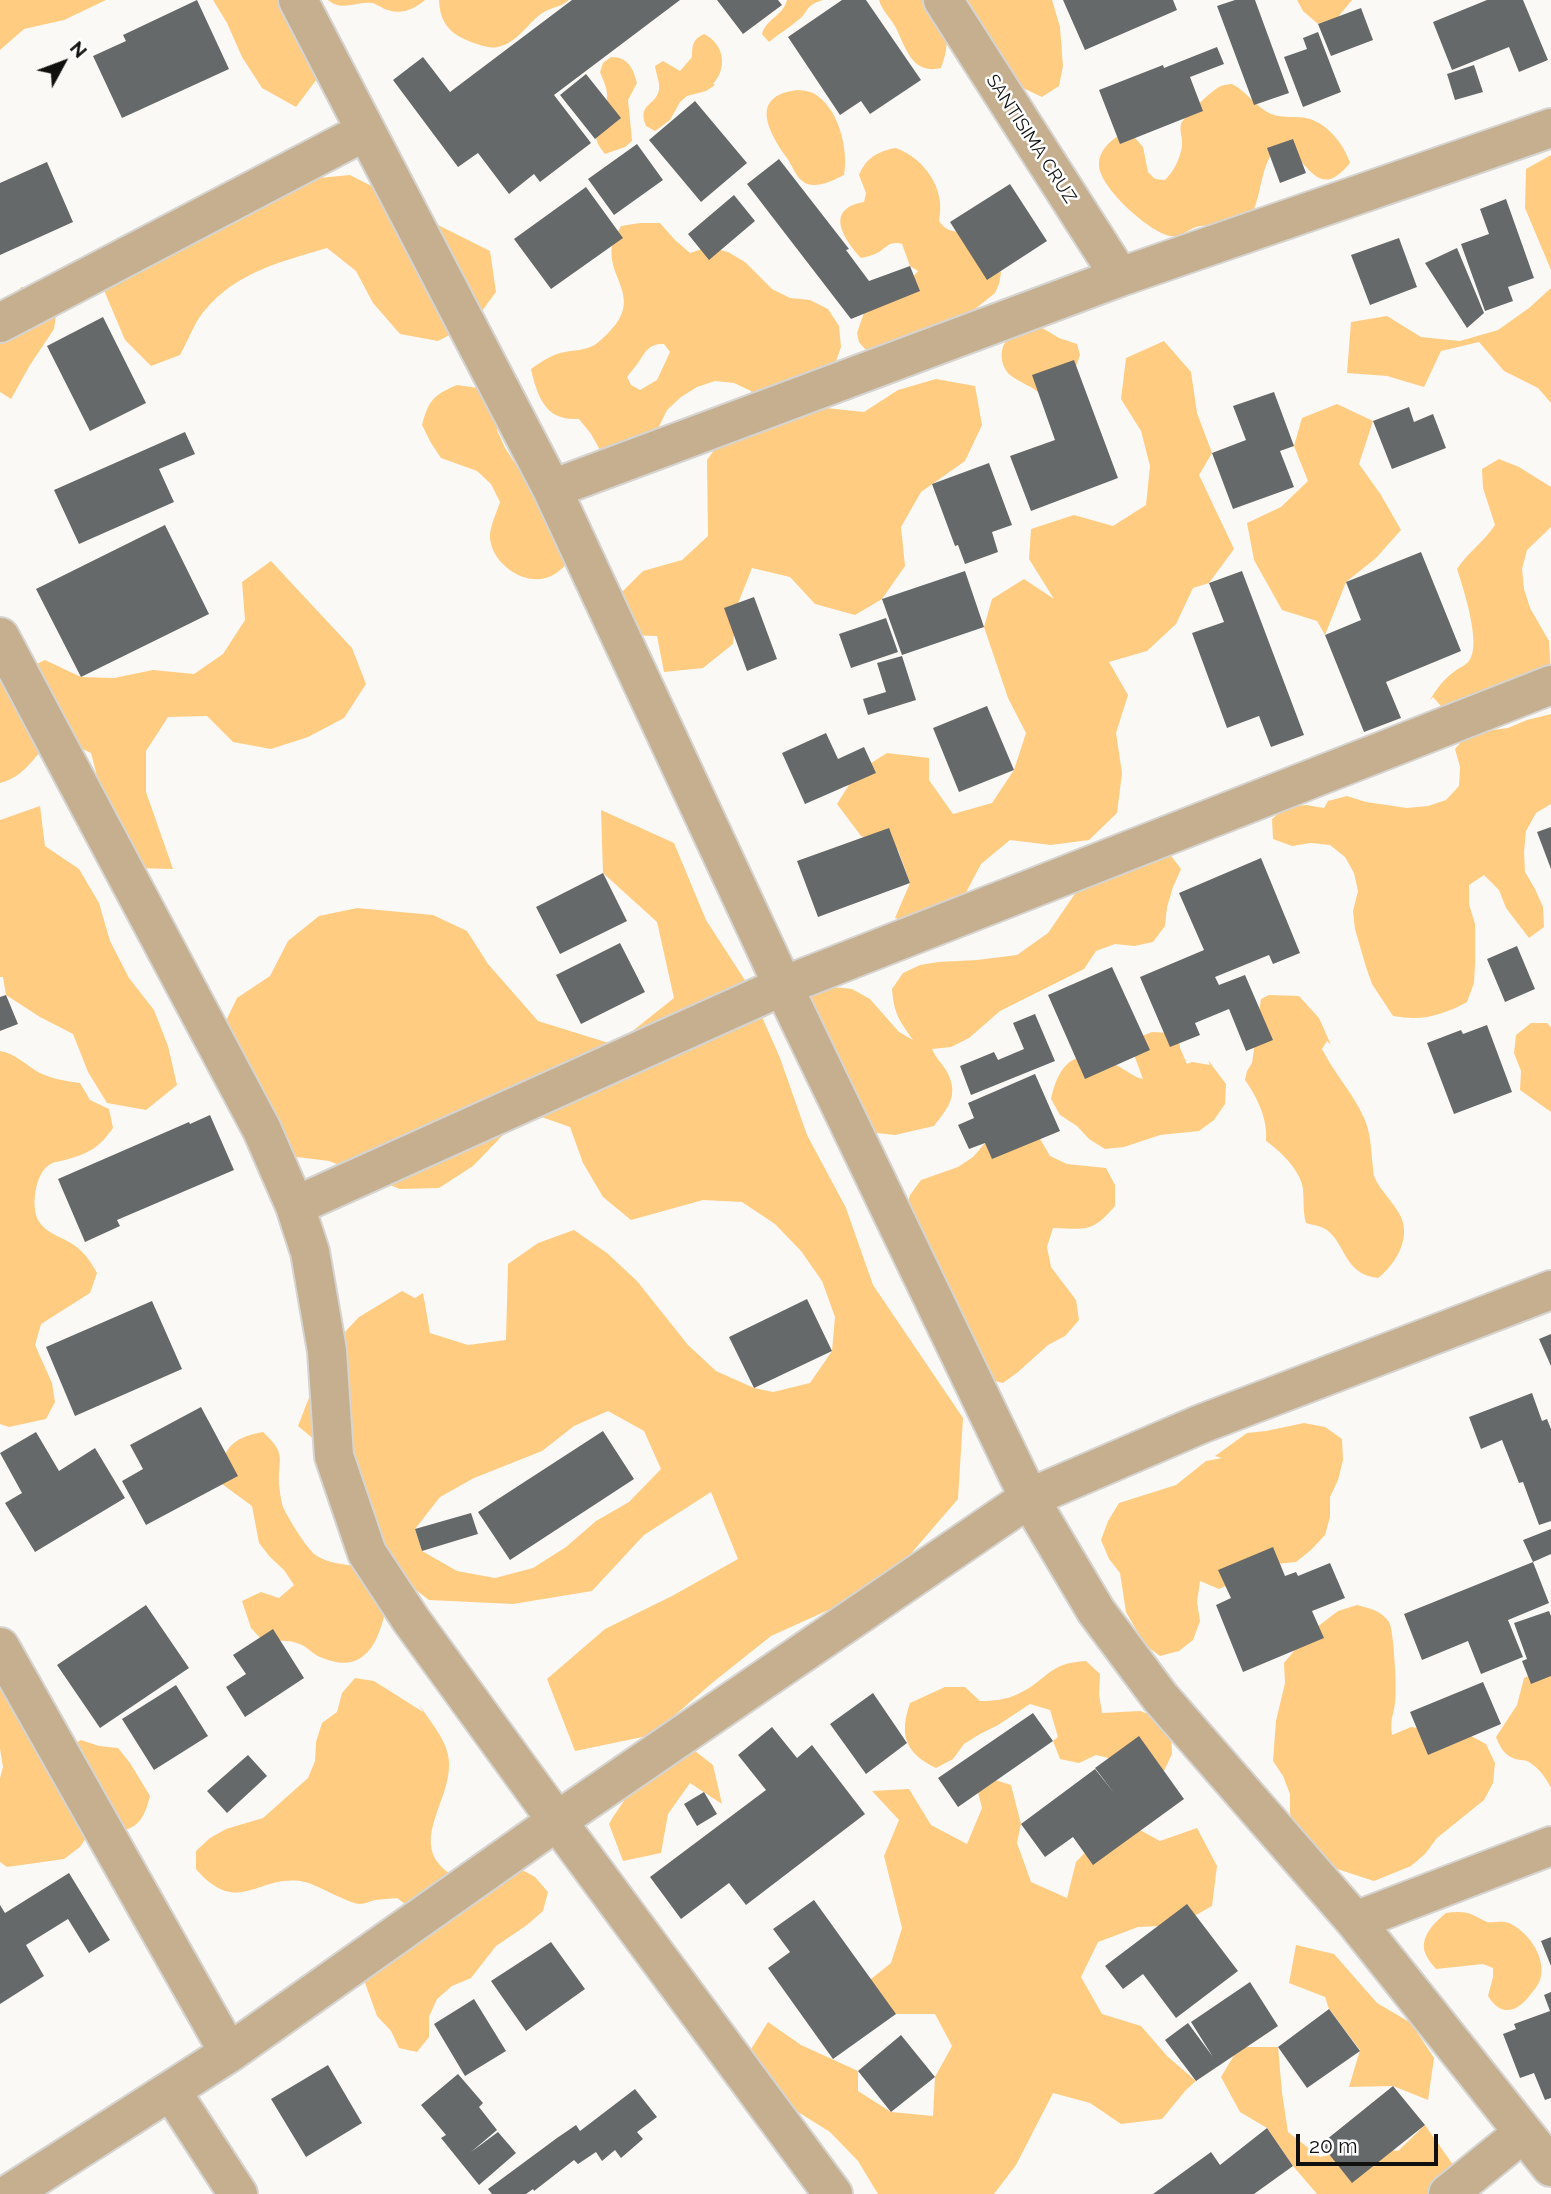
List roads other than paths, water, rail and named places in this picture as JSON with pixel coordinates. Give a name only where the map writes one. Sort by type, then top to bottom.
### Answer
[{"type":"street","points":[[298,0],[552,489],[783,986],[1029,1498],[1096,1611],[1160,1697],[1355,1921],[1551,2167]]},
{"type":"street","name":"SANTISIMA CRUZ","points":[[943,0],[1120,277]]},
{"type":"street","points":[[552,489],[1120,277],[1551,128]]},
{"type":"street","points":[[0,323],[366,131]]},
{"type":"street","points":[[0,637],[262,1130],[295,1206],[310,1252],[327,1351],[334,1456],[367,1553],[411,1620],[557,1821],[833,2194]]},
{"type":"street","points":[[295,1206],[783,986],[1551,685]]},
{"type":"street","points":[[9,2194],[229,2053],[557,1821],[1029,1498],[1201,1424],[1551,1290]]},
{"type":"street","points":[[0,1647],[229,2053]]},
{"type":"street","points":[[1355,1921],[1551,1846]]},
{"type":"street","points":[[172,2091],[238,2194]]},
{"type":"street","points":[[1448,2194],[1523,2133]]}]
